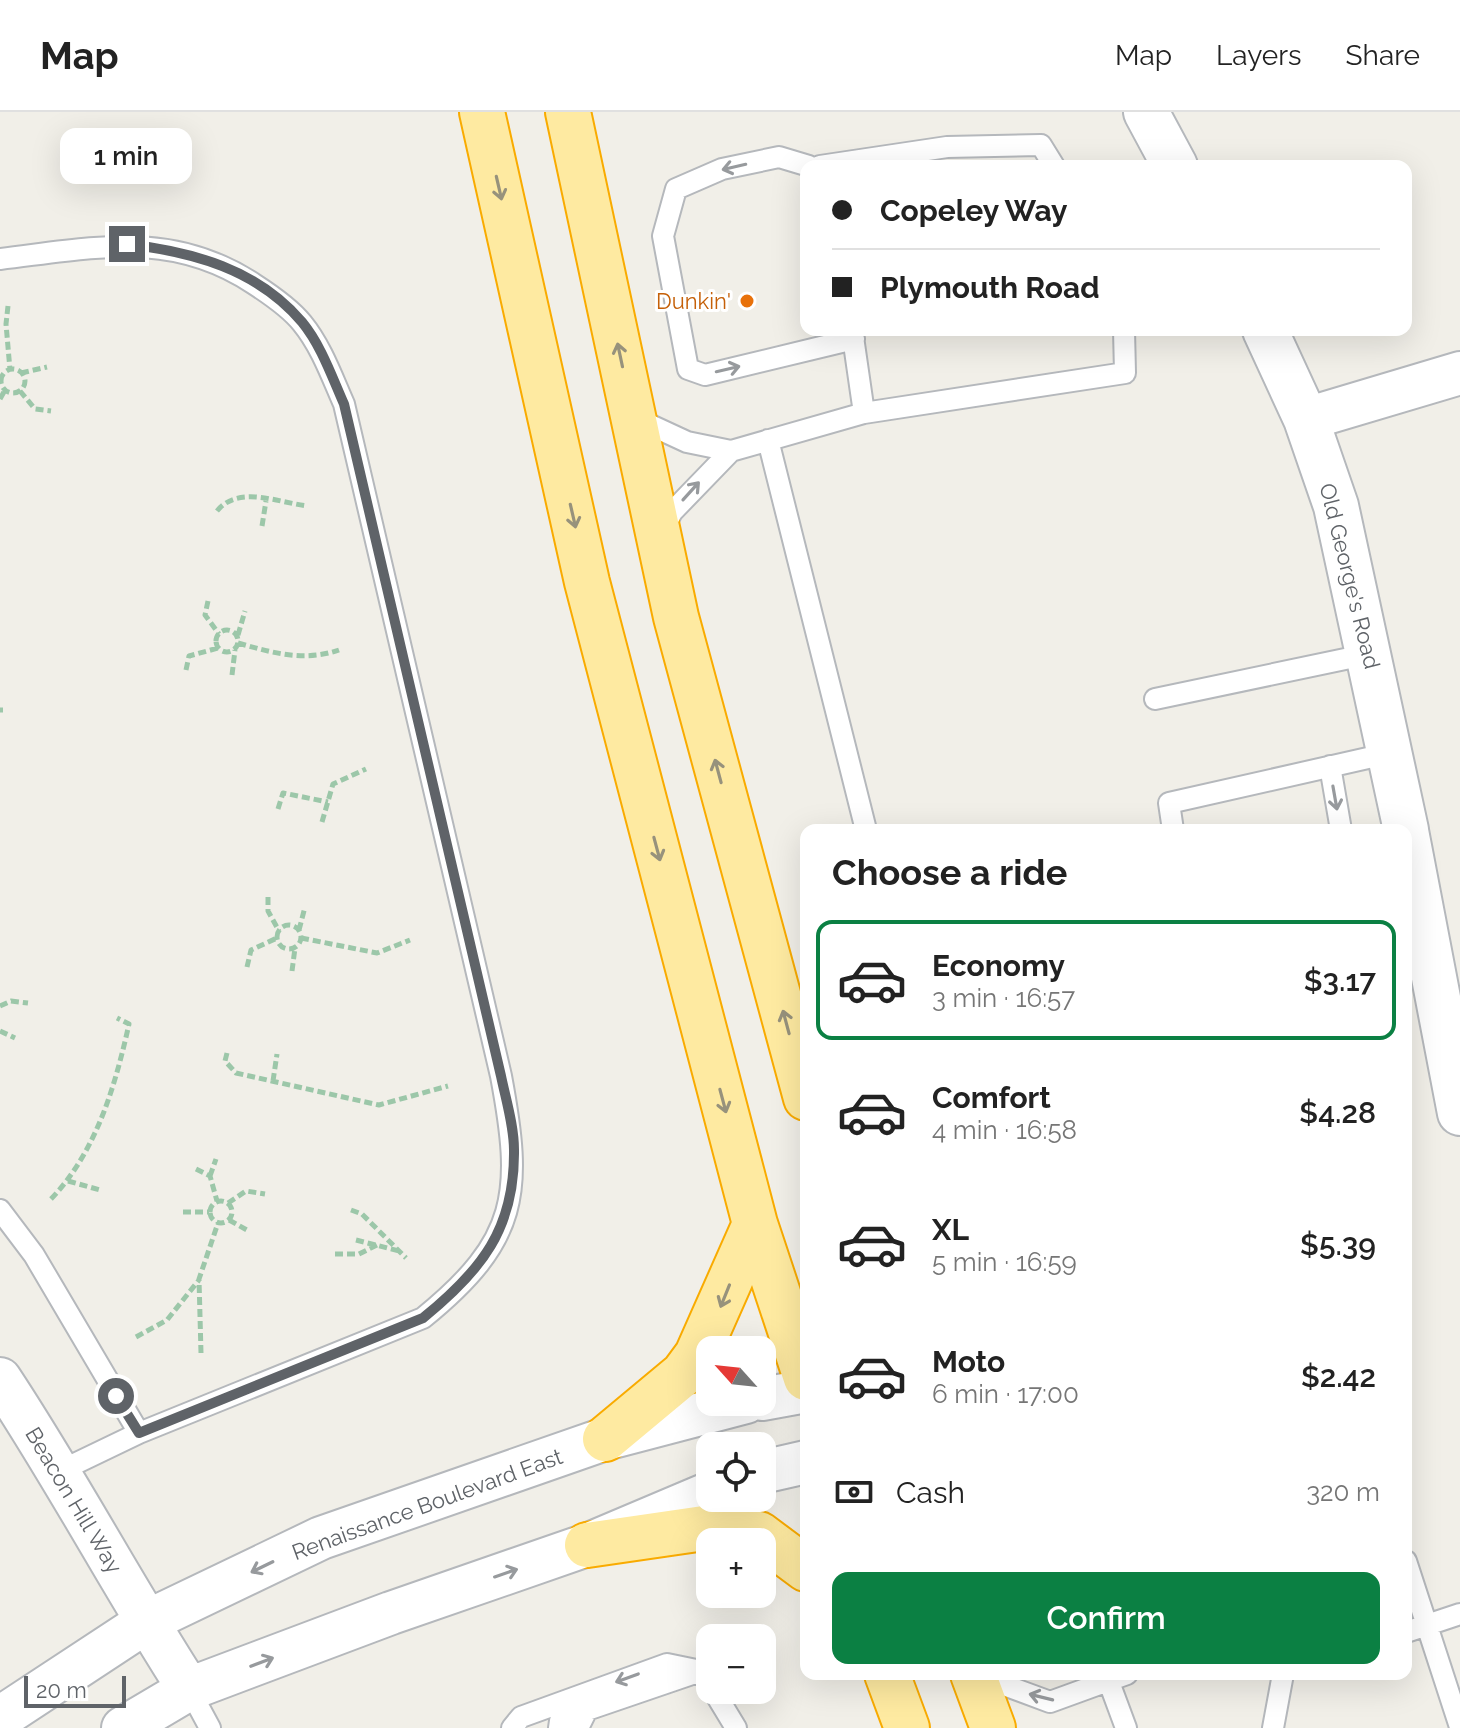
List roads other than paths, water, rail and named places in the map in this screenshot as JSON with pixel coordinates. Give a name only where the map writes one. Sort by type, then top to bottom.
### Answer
[{"type":"highway","points":[[482,112],[587,582],[755,1224],[800,1360]]},
{"type":"highway","points":[[568,112],[676,617],[800,1076]]},
{"type":"highway","points":[[605,1439],[683,1374],[697,1355],[755,1224]]},
{"type":"highway","points":[[587,1545],[711,1527],[759,1534],[800,1565]]},
{"type":"highway","points":[[889,1680],[907,1728]]},
{"type":"highway","points":[[975,1680],[993,1728]]},
{"type":"street","points":[[1146,112],[1172,160]]},
{"type":"street","name":"Old George's Road","points":[[1268,336],[1306,419],[1336,506],[1405,824]]},
{"type":"street","points":[[1306,419],[1460,373]]},
{"type":"street","name":"Old George's Road","points":[[1412,892],[1416,932],[1460,1113]]},
{"type":"street","name":"Beacon Hill Way","points":[[0,1379],[60,1471],[146,1622],[189,1689]]},
{"type":"street","points":[[776,1396],[800,1392]]},
{"type":"street","name":"Renaissance Boulevard East","points":[[0,1718],[146,1622],[321,1538],[605,1439],[696,1415]]},
{"type":"street","points":[[776,1469],[800,1463]]},
{"type":"street","points":[[123,1728],[189,1689],[391,1613],[587,1545],[696,1499]]},
{"type":"lane","points":[[860,160],[947,147],[1041,145],[1050,160]]},
{"type":"lane","points":[[800,163],[779,157],[722,169],[676,189],[663,236],[688,369],[705,375],[849,336]]},
{"type":"lane","points":[[0,259],[127,244],[181,251],[225,264],[269,294],[302,322],[323,356],[344,404],[501,1076],[514,1148],[510,1203],[491,1250],[462,1286],[423,1318],[139,1433],[60,1471]]},
{"type":"lane","points":[[853,336],[864,413]]},
{"type":"lane","points":[[633,417],[687,442],[731,451],[864,413],[1125,373],[1124,336]]},
{"type":"lane","points":[[768,440],[864,824]]},
{"type":"lane","points":[[659,537],[672,512],[731,451]]},
{"type":"lane","points":[[1155,699],[1369,654]]},
{"type":"lane","points":[[1172,824],[1169,803],[1390,753]]},
{"type":"lane","points":[[1330,766],[1340,824]]},
{"type":"lane","points":[[0,1210],[34,1255],[139,1433]]},
{"type":"lane","points":[[1412,1579],[1460,1727]]},
{"type":"lane","points":[[1412,1630],[1460,1614]]},
{"type":"lane","points":[[512,1728],[521,1717],[667,1664],[696,1677]]},
{"type":"lane","points":[[990,1680],[1050,1702],[1104,1680]]},
{"type":"lane","points":[[1115,1680],[1126,1728]]},
{"type":"lane","points":[[1273,1728],[1282,1680]]},
{"type":"lane","points":[[565,1723],[696,1685]]},
{"type":"lane","points":[[189,1689],[210,1728]]},
{"type":"lane","points":[[721,1704],[736,1728]]},
{"type":"place","name":"Dunkin'","points":[[747,301]]}]
